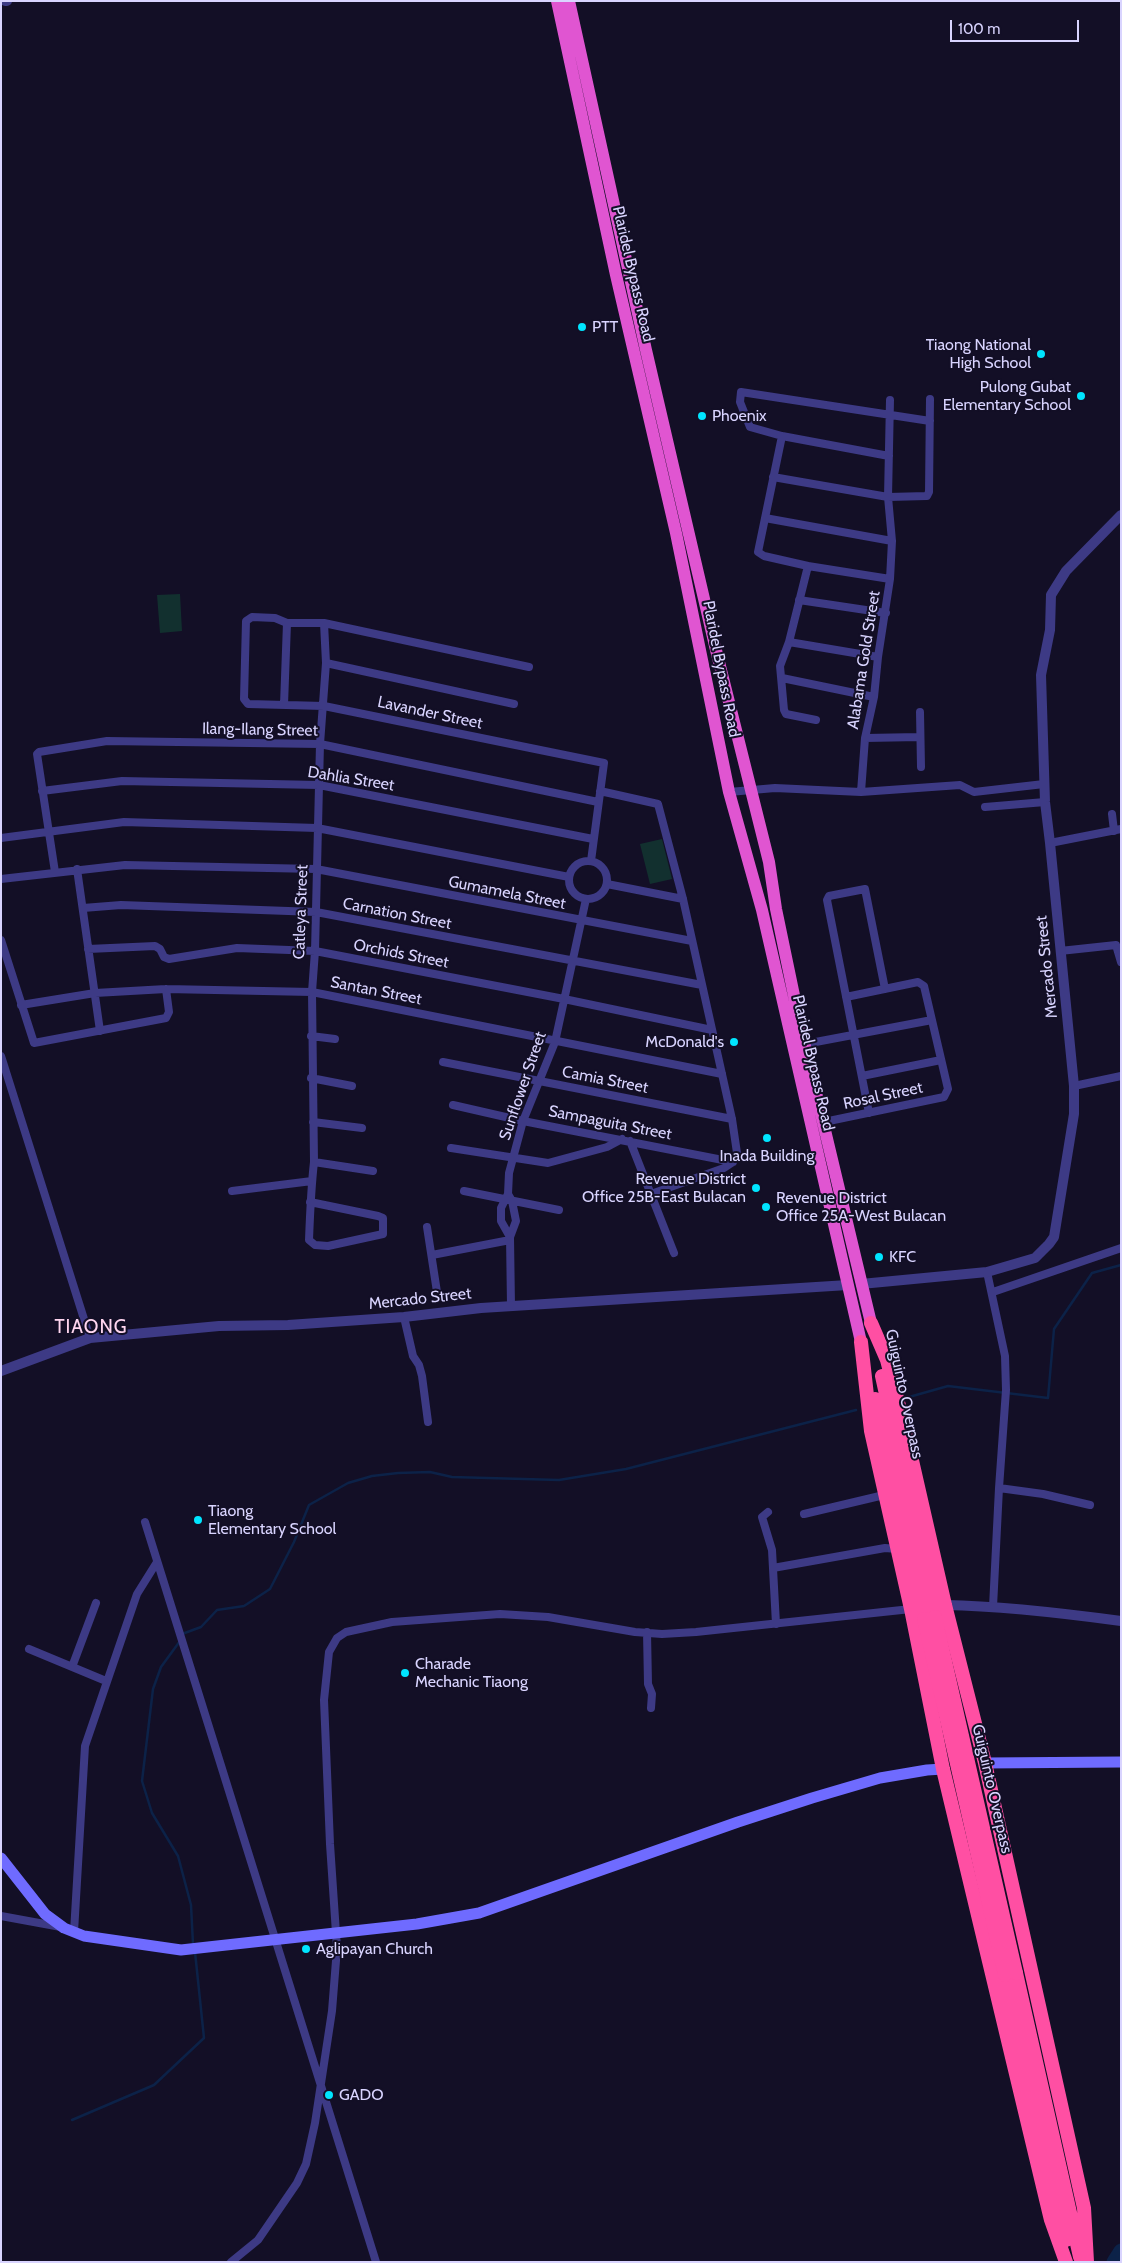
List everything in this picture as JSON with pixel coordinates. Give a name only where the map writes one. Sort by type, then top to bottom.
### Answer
[{"type":"highway","name":"Plaridel Bypass Road","points":[[557,1],[616,275],[684,572],[729,792],[762,910],[854,1284],[871,1323]]},
{"type":"highway","name":"Plaridel Bypass Road","points":[[568,1],[644,342],[715,646],[769,862],[776,909],[824,1122],[854,1284],[861,1342]]},
{"type":"highway","points":[[871,1323],[887,1360],[901,1413],[945,1606],[985,1763],[1084,2208],[1087,2262]]},
{"type":"highway","name":"Guiguinto Overpass","points":[[871,1323],[930,1618],[1010,1974],[1071,2262]]},
{"type":"highway","points":[[861,1342],[871,1432],[911,1609],[943,1769],[1051,2220],[1066,2262]]},
{"type":"highway","name":"Guiguinto Overpass","points":[[861,1342],[930,1618]]},
{"type":"highway","name":"Guiguinto Overpass","points":[[1010,1974],[1081,2262]]},
{"type":"main road","points":[[985,1763],[1121,1762]]},
{"type":"main road","points":[[1,1858],[46,1914],[69,1930],[84,1936],[181,1950],[417,1924],[479,1913],[812,1798],[880,1778],[943,1769]]},
{"type":"street","points":[[888,456],[782,436],[750,427],[740,402],[741,392],[930,421]]},
{"type":"street","points":[[773,477],[888,497],[927,496],[929,492],[930,399]]},
{"type":"street","name":"Alabama Gold Street","points":[[861,792],[865,738],[874,697],[890,579],[892,541],[888,497],[888,456],[890,400]]},
{"type":"street","points":[[782,436],[758,552],[760,555],[808,566],[890,579]]},
{"type":"street","name":"Mercado Street","points":[[1,1371],[90,1338],[220,1326],[288,1325],[404,1317],[511,1306],[854,1284],[987,1272],[1035,1258],[1052,1241],[1074,1114],[1074,1086],[1050,843],[1044,802],[1041,675],[1050,630],[1052,595],[1066,571],[1121,515]]},
{"type":"street","points":[[765,518],[892,541]]},
{"type":"street","points":[[808,566],[789,642],[780,666],[786,714],[816,720]]},
{"type":"street","points":[[799,600],[886,613]]},
{"type":"street","name":"Lavander Street","points":[[287,622],[275,618],[252,617],[246,621],[244,699],[248,704],[324,706],[604,763],[600,792]]},
{"type":"street","points":[[284,705],[287,622],[324,623],[529,667]]},
{"type":"street","name":"Catleya Street","points":[[310,1202],[383,1218],[384,1234],[328,1246],[315,1245],[309,1240],[310,1202],[314,1162],[311,1036],[320,744],[326,662],[324,623]]},
{"type":"street","points":[[789,642],[878,658]]},
{"type":"street","points":[[326,662],[514,704]]},
{"type":"street","points":[[782,678],[874,697]]},
{"type":"street","points":[[920,712],[920,767]]},
{"type":"street","points":[[865,738],[920,737]]},
{"type":"street","name":"Ilang-Ilang Street","points":[[55,872],[37,757],[39,752],[107,741],[320,744],[598,802]]},
{"type":"street","name":"Dahlia Street","points":[[42,791],[122,781],[319,785],[594,839]]},
{"type":"street","points":[[729,792],[751,789],[861,792],[960,785],[974,792],[1044,784]]},
{"type":"street","points":[[591,861],[600,792],[658,804],[683,899],[732,1119],[737,1148],[733,1162],[724,1168],[651,1194]]},
{"type":"street","points":[[985,807],[1044,802]]},
{"type":"street","points":[[1050,843],[1117,830],[1112,814]]},
{"type":"street","points":[[1,838],[124,822],[317,828],[569,877]]},
{"type":"street","points":[[591,861],[596,863],[605,872],[607,884],[597,897],[580,898],[571,889],[569,877],[579,863],[591,861]]},
{"type":"street","name":"Gumamela Street","points":[[1,879],[125,865],[316,869],[692,941]]},
{"type":"street","points":[[77,870],[100,1031]]},
{"type":"street","points":[[607,884],[683,899]]},
{"type":"street","points":[[870,1113],[827,900],[829,896],[865,889],[885,989]]},
{"type":"street","name":"Sunflower Street","points":[[511,1306],[510,1239],[516,1221],[508,1198],[509,1173],[523,1121],[555,1042],[586,899]]},
{"type":"street","name":"Carnation Street","points":[[83,908],[121,904],[316,912],[702,985]]},
{"type":"street","points":[[1,940],[34,1043],[166,1018],[169,1012],[166,989]]},
{"type":"street","points":[[1060,951],[1116,945],[1121,962]]},
{"type":"street","name":"Orchids Street","points":[[88,949],[155,946],[168,959],[238,948],[315,951],[564,998],[712,1030]]},
{"type":"street","points":[[846,997],[918,982],[921,983],[924,986],[941,1060],[862,1076]]},
{"type":"street","name":"Santan Street","points":[[21,1004],[95,992],[166,989],[312,992],[722,1074]]},
{"type":"street","points":[[805,1044],[932,1020]]},
{"type":"street","points":[[311,1036],[335,1039]]},
{"type":"street","points":[[1,1056],[90,1338]]},
{"type":"street","name":"Rosal Street","points":[[824,1122],[944,1097],[948,1089],[941,1060]]},
{"type":"street","name":"Camia Street","points":[[444,1062],[732,1119]]},
{"type":"street","points":[[1074,1086],[1121,1076]]},
{"type":"street","points":[[311,1078],[352,1086]]},
{"type":"street","name":"Sampaguita Street","points":[[453,1105],[523,1121],[733,1162]]},
{"type":"street","points":[[313,1122],[362,1128]]},
{"type":"street","points":[[451,1148],[548,1164],[626,1140],[651,1194],[674,1253]]},
{"type":"street","points":[[314,1162],[372,1171]]},
{"type":"street","points":[[232,1191],[312,1181]]},
{"type":"street","points":[[464,1191],[508,1198],[559,1210]]},
{"type":"street","name":"Sunflower Street","points":[[508,1198],[501,1208],[501,1221],[510,1239]]},
{"type":"street","points":[[427,1227],[437,1292]]},
{"type":"street","points":[[432,1255],[510,1239]]},
{"type":"street","points":[[993,1292],[1121,1248]]},
{"type":"street","points":[[987,1272],[993,1292],[1005,1356],[1006,1390],[993,1606]]},
{"type":"street","points":[[404,1317],[413,1356],[419,1365],[422,1376],[428,1422]]},
{"type":"street","points":[[999,1488],[1043,1494],[1090,1506]]},
{"type":"street","points":[[804,1514],[884,1495]]},
{"type":"street","points":[[768,1512],[762,1517],[772,1550],[776,1624]]},
{"type":"street","points":[[145,1522],[376,2262]]},
{"type":"street","points":[[773,1568],[886,1548],[897,1549]]},
{"type":"street","points":[[1,1916],[69,1930],[85,1746],[137,1594],[157,1562]]},
{"type":"street","points":[[72,1667],[96,1603]]},
{"type":"street","points":[[945,1606],[993,1606],[1121,1621]]},
{"type":"street","points":[[230,2262],[258,2240],[297,2183],[306,2164],[315,2123],[332,2011],[336,1933],[324,1700],[329,1652],[336,1638],[346,1632],[392,1622],[500,1614],[548,1617],[648,1632],[696,1632],[911,1609]]},
{"type":"street","points":[[648,1632],[648,1684],[652,1694],[651,1708]]},
{"type":"street","points":[[29,1649],[106,1681]]},
{"type":"green space","points":[[180,594],[182,631],[160,633],[157,595]]},
{"type":"green space","points":[[662,839],[672,879],[650,884],[640,844]]},
{"type":"waterway","points":[[902,1399],[948,1386],[1048,1398],[1054,1329],[1092,1273],[1121,1265]]},
{"type":"waterway","points":[[182,1634],[201,1627],[217,1610],[244,1606],[270,1589],[294,1542],[309,1505],[348,1483],[372,1476],[430,1472],[452,1477],[559,1480],[626,1469],[856,1410]]},
{"type":"waterway","points":[[180,1641],[161,1667],[153,1689],[142,1781],[152,1813],[178,1856],[191,1905],[193,1944]]},
{"type":"waterway","points":[[72,2120],[154,2085],[204,2038],[195,1952]]},
{"type":"waterway","points":[[1114,2262],[1121,2251]]},
{"type":"place","name":"PTT","points":[[582,327]]},
{"type":"place","name":"Tiaong National High School","points":[[1041,354]]},
{"type":"place","name":"Pulong Gubat Elementary School","points":[[1081,396]]},
{"type":"place","name":"Phoenix","points":[[702,416]]},
{"type":"place","name":"McDonald's","points":[[734,1042]]},
{"type":"place","name":"Inada Building","points":[[767,1138]]},
{"type":"place","name":"Revenue District Office 25B-East Bulacan","points":[[756,1188]]},
{"type":"place","name":"Revenue District Office 25A-West Bulacan","points":[[766,1207]]},
{"type":"place","name":"KFC","points":[[879,1257]]},
{"type":"place","name":"Tiaong Elementary School","points":[[198,1520]]},
{"type":"place","name":"Charade Mechanic Tiaong","points":[[405,1673]]},
{"type":"place","name":"Aglipayan Church","points":[[306,1949]]},
{"type":"place","name":"GADO","points":[[329,2095]]},
{"type":"district","name":"TIAONG","points":[[91,1327]]}]
